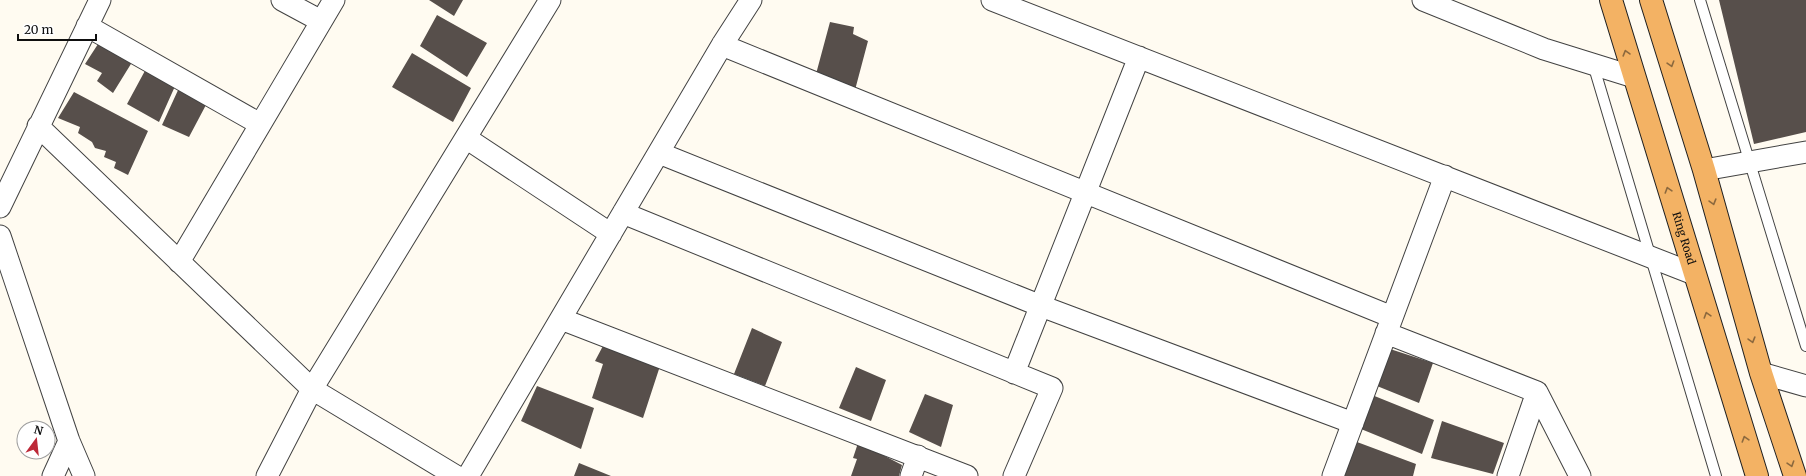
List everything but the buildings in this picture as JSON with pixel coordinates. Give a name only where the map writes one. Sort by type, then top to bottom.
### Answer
[{"type":"highway","name":"Ring Road","points":[[1611,0],[1757,476]]},
{"type":"highway","points":[[1651,0],[1704,170],[1761,373],[1795,476]]},
{"type":"street","points":[[0,207],[100,0]]},
{"type":"street","points":[[282,0],[321,21]]},
{"type":"street","points":[[179,262],[334,0]]},
{"type":"street","points":[[267,476],[312,389],[550,0]]},
{"type":"street","points":[[468,476],[722,45],[751,0]]},
{"type":"street","points":[[992,0],[1694,274]]},
{"type":"street","points":[[1423,0],[1527,43],[1634,78]]},
{"type":"street","points":[[87,26],[260,124]]},
{"type":"street","points":[[722,45],[1087,192],[1537,392],[1580,476]]},
{"type":"street","points":[[1014,373],[1087,192],[1139,57]]},
{"type":"street","points":[[38,126],[312,389],[456,476]]},
{"type":"street","points":[[466,138],[611,234]]},
{"type":"street","points":[[1704,170],[1806,152]]},
{"type":"street","points":[[659,153],[1041,306],[1353,423]]},
{"type":"street","points":[[1333,476],[1445,176]]},
{"type":"street","points":[[623,213],[1052,388],[1014,476]]},
{"type":"street","points":[[0,236],[69,441],[84,476]]},
{"type":"street","points":[[561,319],[967,476]]},
{"type":"street","points":[[1761,373],[1806,386]]},
{"type":"street","points":[[1508,476],[1537,392]]},
{"type":"street","points":[[52,476],[69,441]]},
{"type":"street","points":[[911,476],[918,456]]},
{"type":"lane","points":[[1700,0],[1751,161],[1806,346]]},
{"type":"lane","points":[[1592,64],[1716,476]]}]
